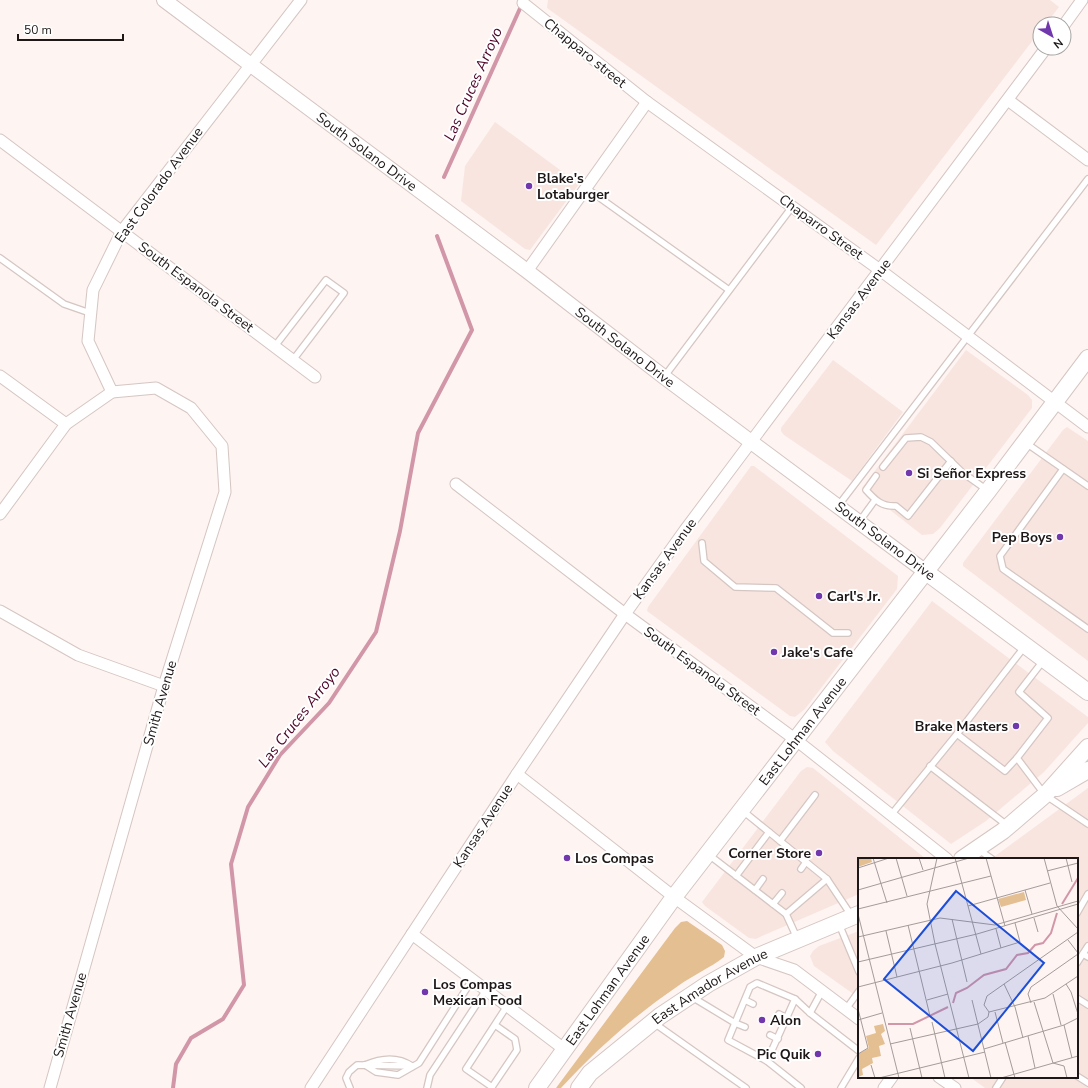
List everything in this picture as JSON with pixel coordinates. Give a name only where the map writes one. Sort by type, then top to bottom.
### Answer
[{"type":"main road","name":"East Lohman Avenue","points":[[537,1088],[674,897],[926,572],[988,491],[1054,400],[1088,358]]},
{"type":"main road","name":"South Solano Drive","points":[[926,572],[1088,692]]},
{"type":"main road","points":[[963,858],[1008,826],[1045,795],[1088,747]]},
{"type":"main road","points":[[1045,795],[1088,770]]},
{"type":"main road","name":"East Amador Avenue","points":[[579,1088],[590,1074],[653,1022],[690,996],[756,957],[850,917]]},
{"type":"street","name":"South Solano Drive","points":[[164,0],[249,65],[527,271],[664,377],[926,572]]},
{"type":"street","name":"East Colorado Avenue","points":[[112,392],[88,341],[93,290],[122,231],[249,65],[301,0]]},
{"type":"street","points":[[1070,16],[1082,0]]},
{"type":"street","name":"Chapparo street","points":[[523,3],[647,102]]},
{"type":"street","name":"Kansas Avenue","points":[[311,1088],[517,774],[626,614],[752,442],[1040,56]]},
{"type":"street","points":[[1008,100],[1088,160]]},
{"type":"street","points":[[527,271],[647,102]]},
{"type":"street","name":"Chaparro Street","points":[[647,102],[880,270],[1088,426]]},
{"type":"street","name":"South Espanola Street","points":[[0,140],[315,376]]},
{"type":"street","points":[[0,376],[66,424]]},
{"type":"street","name":"Smith Avenue","points":[[50,1088],[164,686],[225,492],[222,446],[191,408],[156,388],[112,392]]},
{"type":"street","points":[[0,514],[66,424],[112,392]]},
{"type":"street","name":"South Espanola Street","points":[[456,484],[626,614],[796,740],[946,858]]},
{"type":"street","points":[[0,610],[78,654],[164,686]]},
{"type":"street","points":[[517,774],[674,897],[756,957],[794,970],[858,1018]]},
{"type":"street","points":[[412,934],[564,1049]]},
{"type":"street","points":[[884,1088],[891,1078]]},
{"type":"lane","points":[[838,506],[967,335],[1088,179]]},
{"type":"lane","points":[[586,188],[729,290]]},
{"type":"lane","points":[[664,377],[792,207]]},
{"type":"lane","points":[[0,258],[64,304],[90,313]]},
{"type":"lane","points":[[275,346],[326,280],[344,293],[293,360]]},
{"type":"lane","points":[[883,468],[906,438],[921,437],[931,442],[963,473],[988,491]]},
{"type":"lane","points":[[1024,442],[1088,486]]},
{"type":"lane","points":[[876,476],[866,490],[875,500],[887,507],[896,506],[908,516],[951,461]]},
{"type":"lane","points":[[1063,469],[1000,556],[1003,569],[1088,628]]},
{"type":"lane","points":[[859,522],[875,500]]},
{"type":"lane","points":[[702,543],[704,561],[735,587],[776,588],[833,633],[848,633]]},
{"type":"lane","points":[[891,815],[957,734],[1025,646]]},
{"type":"lane","points":[[957,734],[1005,771],[1048,718],[1019,692],[1044,660]]},
{"type":"lane","points":[[1017,758],[1045,795],[1088,824]]},
{"type":"lane","points":[[930,766],[1008,826]]},
{"type":"lane","points":[[780,841],[815,795]]},
{"type":"lane","points":[[741,810],[827,879],[850,917],[858,966]]},
{"type":"lane","points":[[736,876],[769,832]]},
{"type":"lane","points":[[781,855],[787,847]]},
{"type":"lane","points":[[977,848],[991,858]]},
{"type":"lane","points":[[707,854],[786,914],[797,939]]},
{"type":"lane","points":[[801,869],[806,862]]},
{"type":"lane","points":[[755,890],[763,879]]},
{"type":"lane","points":[[786,914],[827,879]]},
{"type":"lane","points":[[773,904],[782,892]]},
{"type":"lane","points":[[1078,911],[1088,894]]},
{"type":"lane","points":[[1085,955],[1088,946]]},
{"type":"lane","points":[[365,1065],[376,1072],[398,1075],[419,1063],[472,980]]},
{"type":"lane","points":[[801,1088],[767,1061],[728,1040],[750,987],[757,983],[795,999],[810,1013],[858,1050]]},
{"type":"lane","points":[[427,1088],[430,1075],[486,990]]},
{"type":"lane","points":[[810,1013],[822,991]]},
{"type":"lane","points":[[846,1009],[858,993]]},
{"type":"lane","points":[[690,996],[734,1023],[745,1026]]},
{"type":"lane","points":[[767,1061],[788,1018],[795,999]]},
{"type":"lane","points":[[1078,999],[1088,1005]]},
{"type":"lane","points":[[745,1000],[753,1004]]},
{"type":"lane","points":[[495,1025],[515,1039],[517,1050],[492,1087],[466,1069],[507,1006]]},
{"type":"lane","points":[[779,1014],[788,1018]]},
{"type":"lane","points":[[653,1022],[746,1088]]},
{"type":"lane","points":[[770,1035],[778,1039]]},
{"type":"lane","points":[[350,1088],[346,1078],[349,1072],[357,1065],[365,1065],[376,1060],[396,1059],[412,1066]]},
{"type":"lane","points":[[841,1088],[858,1060]]},
{"type":"lane","points":[[1078,1077],[1088,1083]]},
{"type":"lane","points":[[996,1088],[1002,1078]]},
{"type":"shaded area","points":[[548,0],[1050,0],[1059,7],[1052,16],[1032,16],[1032,41],[876,245],[547,8]]},
{"type":"shaded area","points":[[495,122],[579,184],[530,250],[525,249],[461,201],[465,166]]},
{"type":"shaded area","points":[[966,350],[1028,395],[1032,400],[1032,408],[940,528],[933,534],[922,535],[862,488]]},
{"type":"shaded area","points":[[833,360],[903,412],[852,481],[784,435],[781,431],[781,428]]},
{"type":"shaded area","points":[[1067,427],[1088,441],[1088,661],[963,566],[963,563],[1063,430]]},
{"type":"shaded area","points":[[751,466],[754,466],[898,576],[897,589],[805,709],[795,717],[790,716],[647,611],[648,607]]},
{"type":"shaded area","points":[[932,601],[1088,717],[1088,723],[1044,772],[986,821],[951,844],[833,751],[825,742]]},
{"type":"shaded area","points":[[807,767],[813,768],[925,858],[858,858],[858,894],[756,939],[749,938],[705,906],[702,902],[801,771]]},
{"type":"shaded area","points":[[1088,788],[1088,1088],[985,1088],[971,1078],[1078,1078],[1078,858],[992,858]]},
{"type":"shaded area","points":[[687,921],[722,945],[725,951],[724,957],[684,982],[646,1009],[588,1060],[561,1088],[556,1088],[675,928],[681,922]]},
{"type":"shaded area","points":[[858,931],[858,997],[814,966],[810,956],[819,946]]},
{"type":"waterway","name":"Las Cruces Arroyo","points":[[444,177],[522,4]]},
{"type":"waterway","name":"Las Cruces Arroyo","points":[[173,1088],[176,1064],[191,1038],[223,1019],[244,985],[231,864],[248,807],[280,755],[329,703],[376,632],[400,531],[418,433],[472,330],[437,236]]},
{"type":"place","name":"Blake's Lotaburger","points":[[529,186]]},
{"type":"place","name":"Si Señor Express","points":[[909,473]]},
{"type":"place","name":"Pep Boys","points":[[1060,537]]},
{"type":"place","name":"Carl's Jr.","points":[[819,596]]},
{"type":"place","name":"Jake's Cafe","points":[[774,652]]},
{"type":"place","name":"Brake Masters","points":[[1016,726]]},
{"type":"place","name":"Corner Store","points":[[819,853]]},
{"type":"place","name":"Los Compas","points":[[567,858]]},
{"type":"place","name":"Los Compas Mexican Food","points":[[425,992]]},
{"type":"place","name":"Alon","points":[[762,1020]]},
{"type":"place","name":"Pic Quik","points":[[818,1054]]}]
